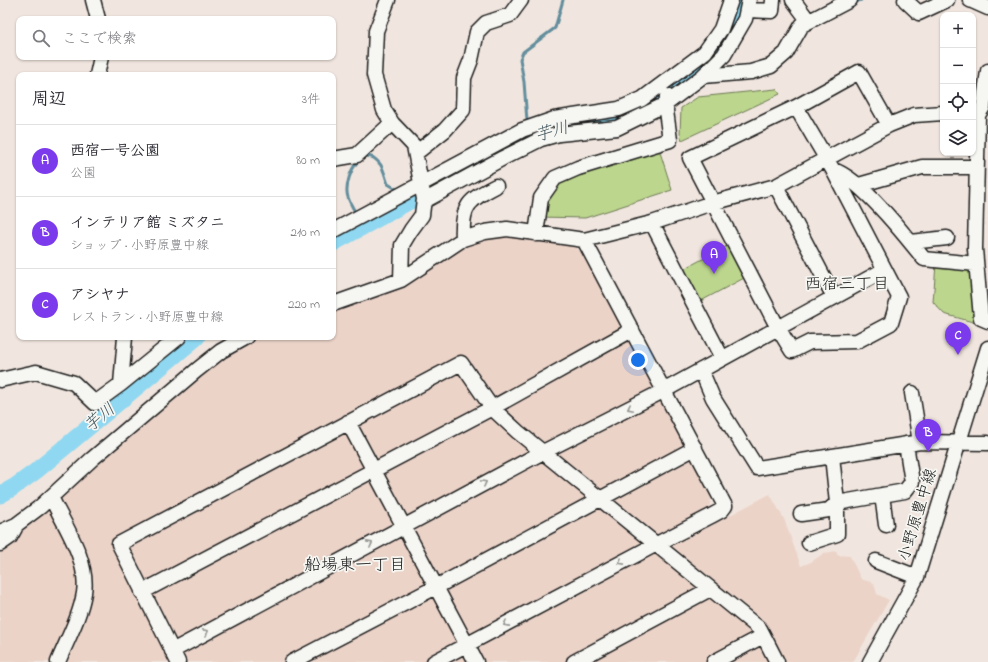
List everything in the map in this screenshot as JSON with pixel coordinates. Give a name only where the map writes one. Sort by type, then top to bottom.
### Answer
[{"type":"street","points":[[92,0],[97,16]]},
{"type":"street","points":[[388,0],[376,31],[374,72],[381,105],[392,123],[409,139],[414,146],[423,193],[422,215],[402,245],[401,280]]},
{"type":"street","points":[[416,152],[445,130],[463,110],[464,78],[471,60],[478,30],[486,23],[510,15],[521,0]]},
{"type":"street","points":[[423,193],[527,128],[554,119],[624,108],[642,99],[667,93],[713,42],[721,29],[731,0]]},
{"type":"street","points":[[703,76],[728,49],[745,19],[748,5],[772,11],[773,0]]},
{"type":"street","points":[[793,0],[808,20]]},
{"type":"street","points":[[905,0],[919,14],[947,0]]},
{"type":"street","points":[[970,0],[988,8]]},
{"type":"street","points":[[336,230],[423,193],[541,139],[559,134],[617,128],[667,93],[703,76],[751,72],[771,66],[783,58],[798,30],[808,20],[845,1]]},
{"type":"street","points":[[98,72],[100,60]]},
{"type":"street","points":[[976,114],[982,107],[988,71]]},
{"type":"street","points":[[796,107],[829,165],[899,298],[891,323],[857,341],[810,342],[792,351],[778,328],[712,204],[690,158],[796,107],[859,72],[889,125]]},
{"type":"street","points":[[536,234],[541,198],[555,178],[578,168],[670,140],[667,93]]},
{"type":"street","points":[[336,303],[401,280],[463,238],[485,232],[507,229],[584,240],[652,224],[712,204],[776,186],[829,165],[889,125],[914,115],[940,113]]},
{"type":"street","points":[[976,120],[980,160],[976,264],[981,318],[988,321]]},
{"type":"street","points":[[336,158],[360,153],[392,123]]},
{"type":"street","points":[[859,185],[922,167],[980,160]]},
{"type":"street","points":[[829,165],[859,185],[924,259],[976,264]]},
{"type":"street","points":[[463,238],[462,223],[466,206],[473,198],[496,186]]},
{"type":"street","points":[[776,186],[834,298]]},
{"type":"street","points":[[652,224],[722,358]]},
{"type":"street","points":[[910,242],[947,238]]},
{"type":"street","points":[[434,662],[656,544],[712,516],[724,508],[721,498],[665,390],[584,240]]},
{"type":"street","points":[[777,662],[760,629],[543,452],[492,408],[462,362],[119,544],[175,656],[404,526],[543,452],[665,390],[884,270]]},
{"type":"street","points":[[142,592],[373,469],[492,408],[632,330]]},
{"type":"street","points":[[121,384],[125,340]]},
{"type":"street","points":[[0,380],[36,372],[74,384],[95,403],[175,340]]},
{"type":"street","points":[[0,532],[16,525],[51,497],[92,459],[196,370],[225,349],[241,340]]},
{"type":"street","name":"小野原豊中線","points":[[870,662],[917,576],[988,348]]},
{"type":"street","points":[[701,370],[713,398],[757,468],[913,443],[959,441],[988,443]]},
{"type":"street","points":[[801,514],[829,510],[837,503],[905,491],[912,482],[912,393]]},
{"type":"street","points":[[348,422],[476,662]]},
{"type":"street","points":[[292,662],[436,587],[695,448]]},
{"type":"street","points":[[809,542],[837,534],[837,503],[832,456]]},
{"type":"street","points":[[882,495],[886,525]]},
{"type":"street","points":[[51,497],[82,568],[84,591],[79,614],[58,662]]},
{"type":"street","points":[[0,544],[10,537],[16,525]]},
{"type":"street","points":[[876,561],[917,576]]},
{"type":"street","points":[[574,662],[710,589]]},
{"type":"street","points":[[714,662],[763,636]]},
{"type":"shaded area","points":[[485,232],[569,244],[582,252],[712,496],[709,508],[669,530],[681,541],[770,494],[784,519],[801,566],[811,562],[824,553],[837,551],[837,555],[850,556],[861,579],[874,583],[877,594],[889,600],[853,662],[0,662],[0,537],[242,340],[336,340],[336,303]]},
{"type":"green space","points":[[776,89],[780,94],[682,140],[680,134],[681,108],[698,97]]},
{"type":"green space","points":[[659,149],[672,190],[585,218],[539,217],[555,178]]},
{"type":"green space","points":[[729,245],[746,277],[699,302],[682,270]]},
{"type":"green space","points":[[936,264],[973,269],[980,324],[944,314],[933,302]]},
{"type":"waterway","points":[[527,121],[524,82],[520,59],[523,52],[555,28],[563,0]]},
{"type":"waterway","name":"芋川","points":[[588,125],[615,120],[627,116],[651,104],[707,63],[727,39],[742,0]]},
{"type":"waterway","points":[[853,3],[861,0]]},
{"type":"waterway","points":[[355,212],[348,197],[347,185],[352,170],[361,158],[367,156],[373,158],[380,164],[388,184],[398,190]]},
{"type":"waterway","name":"芋川","points":[[336,241],[437,186]]},
{"type":"waterway","name":"芋川","points":[[0,495],[36,471],[193,340]]},
{"type":"place","name":"西宿一号公園","points":[[714,274]]},
{"type":"place","name":"アシヤナ","points":[[958,355]]},
{"type":"place","name":"インテリア館 ミズタニ","points":[[928,452]]},
{"type":"district","name":"西宿三丁目","points":[[847,284]]},
{"type":"district","name":"船場東一丁目","points":[[355,565]]}]
